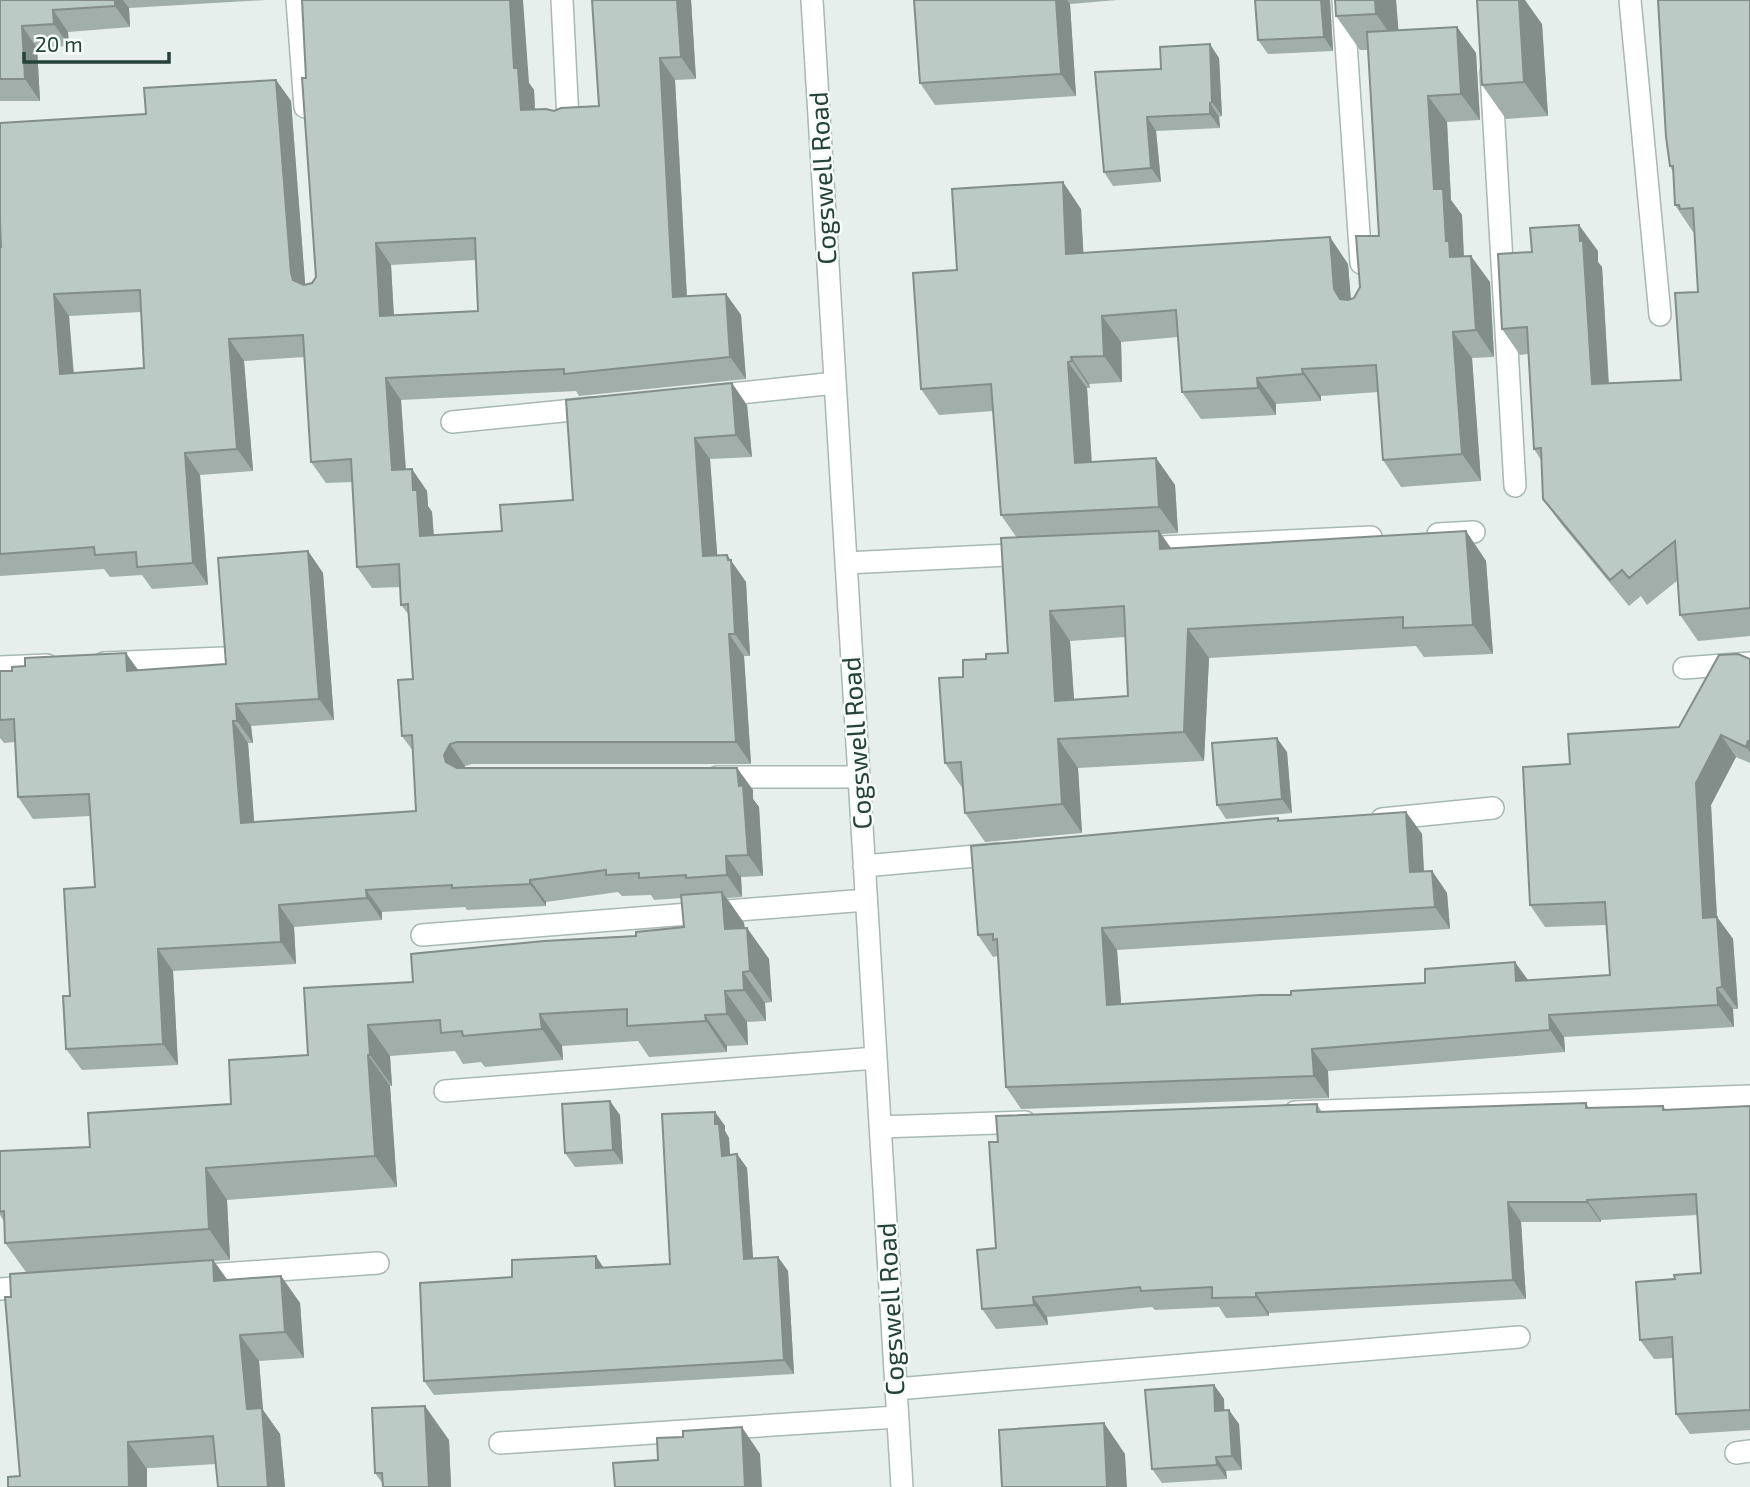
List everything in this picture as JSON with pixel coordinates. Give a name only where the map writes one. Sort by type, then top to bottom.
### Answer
[{"type":"street","points":[[297,0],[307,134]]},
{"type":"street","points":[[562,0],[568,120]]},
{"type":"street","name":"Cogswell Road","points":[[812,0],[902,1487]]},
{"type":"street","points":[[1343,0],[1363,286]]},
{"type":"street","points":[[1630,0],[1660,315]]},
{"type":"street","points":[[1490,56],[1515,486]]},
{"type":"street","points":[[698,397],[835,383]]},
{"type":"street","points":[[452,422],[616,405]]},
{"type":"street","points":[[1419,535],[1475,532]]},
{"type":"street","points":[[1125,549],[1391,536]]},
{"type":"street","points":[[846,563],[1041,553]]},
{"type":"street","points":[[0,667],[223,658]]},
{"type":"street","points":[[1684,668],[1750,663]]},
{"type":"street","points":[[693,777],[859,777]]},
{"type":"street","points":[[1357,821],[1493,808]]},
{"type":"street","points":[[864,866],[1015,852]]},
{"type":"street","points":[[422,935],[866,900]]},
{"type":"street","points":[[445,1091],[876,1058]]},
{"type":"street","points":[[1281,1113],[1750,1096]]},
{"type":"street","points":[[880,1126],[1046,1121]]},
{"type":"street","points":[[175,1277],[378,1264]]},
{"type":"street","points":[[0,1289],[54,1285]]},
{"type":"street","points":[[896,1390],[1519,1337]]},
{"type":"street","points":[[500,1443],[897,1417]]},
{"type":"building","points":[[0,0],[115,0],[115,6],[53,10],[54,24],[22,26],[25,79],[0,79]]},
{"type":"building","points":[[302,0],[510,0],[514,68],[518,68],[521,110],[554,111],[561,108],[599,106],[592,0],[677,0],[681,57],[660,58],[673,297],[726,294],[730,357],[564,374],[564,369],[386,378],[392,470],[412,469],[413,490],[417,490],[420,536],[502,531],[500,505],[573,500],[566,400],[732,383],[736,435],[695,438],[703,556],[727,555],[728,560],[731,560],[735,634],[729,634],[736,742],[457,742],[450,744],[444,755],[446,762],[457,768],[737,768],[739,786],[743,785],[748,855],[726,856],[727,875],[639,878],[639,873],[606,875],[606,870],[530,880],[530,884],[366,890],[367,898],[279,905],[281,942],[158,949],[163,1044],[66,1049],[63,996],[70,996],[64,889],[95,887],[89,794],[18,797],[14,719],[0,720],[0,671],[12,671],[12,667],[25,666],[25,658],[126,653],[127,671],[226,664],[218,558],[308,551],[319,699],[236,704],[237,721],[233,721],[241,823],[416,811],[412,735],[402,736],[398,680],[413,679],[408,604],[401,605],[399,564],[357,567],[351,459],[311,462],[303,335],[229,339],[237,449],[185,453],[193,563],[137,567],[136,552],[95,555],[94,547],[0,554],[0,123],[146,114],[144,88],[276,80],[291,273],[293,280],[304,285],[312,283],[316,277],[302,78],[306,78]],"holes":[[[475,238],[478,311],[380,316],[376,243]],[[140,290],[144,368],[60,374],[54,294]]]},
{"type":"building","points":[[914,0],[1056,0],[1061,74],[920,83]]},
{"type":"building","points":[[1255,0],[1321,0],[1324,37],[1258,40]]},
{"type":"building","points":[[1335,0],[1375,0],[1376,14],[1336,16]]},
{"type":"building","points":[[1477,0],[1519,0],[1524,82],[1482,85]]},
{"type":"building","points":[[1658,0],[1750,0],[1750,608],[1680,615],[1675,541],[1629,578],[1622,570],[1610,580],[1543,499],[1541,448],[1534,449],[1527,327],[1502,329],[1498,254],[1532,252],[1530,228],[1579,225],[1580,241],[1583,241],[1592,384],[1681,380],[1675,293],[1698,292],[1693,208],[1680,209],[1679,205],[1675,205],[1673,166],[1670,166],[1666,137]]},
{"type":"building","points":[[1457,27],[1461,94],[1428,96],[1434,189],[1443,189],[1446,241],[1449,241],[1450,257],[1471,256],[1476,330],[1453,332],[1462,454],[1383,460],[1376,365],[1302,369],[1303,374],[1257,378],[1258,388],[1182,392],[1176,310],[1102,316],[1104,356],[1071,357],[1072,361],[1068,362],[1075,463],[1156,458],[1159,507],[1001,515],[991,384],[921,389],[913,273],[957,270],[952,189],[1063,182],[1066,254],[1330,237],[1334,289],[1340,299],[1348,300],[1354,298],[1360,287],[1356,236],[1379,236],[1367,32]]},
{"type":"building","points":[[1210,44],[1210,114],[1147,117],[1151,168],[1104,172],[1095,72],[1161,69],[1160,47]]},
{"type":"building","points":[[1159,531],[1160,549],[1466,531],[1473,625],[1403,628],[1403,617],[1188,629],[1184,732],[1058,739],[1062,804],[965,813],[961,762],[945,763],[939,678],[963,677],[963,660],[986,659],[986,654],[1008,653],[1001,538]],"holes":[[[1124,606],[1128,696],[1055,701],[1050,611]]]},
{"type":"building","points":[[1738,654],[1750,659],[1750,741],[1746,747],[1721,735],[1696,783],[1703,918],[1717,917],[1722,987],[1717,988],[1718,1005],[1549,1015],[1550,1030],[1312,1049],[1314,1076],[1006,1087],[997,939],[993,940],[993,934],[978,935],[971,846],[1278,818],[1278,821],[1406,812],[1410,872],[1432,871],[1435,907],[1102,928],[1107,1005],[1291,995],[1291,991],[1425,983],[1425,969],[1515,962],[1516,981],[1610,975],[1605,902],[1530,905],[1523,767],[1570,764],[1568,734],[1679,727],[1719,655]]},
{"type":"building","points":[[1277,738],[1282,799],[1217,805],[1212,743]]},
{"type":"building","points":[[722,892],[725,929],[747,928],[750,971],[743,972],[744,990],[725,991],[727,1014],[705,1015],[706,1021],[627,1026],[627,1009],[540,1014],[542,1029],[463,1036],[462,1031],[441,1033],[440,1020],[368,1025],[375,1156],[206,1168],[209,1229],[5,1243],[4,1211],[0,1212],[0,1151],[90,1147],[88,1113],[231,1104],[229,1060],[308,1055],[304,988],[413,982],[411,954],[544,941],[636,936],[636,932],[684,927],[681,895]]},
{"type":"building","points":[[610,1101],[613,1150],[565,1153],[562,1104]]},
{"type":"building","points":[[1586,1103],[1586,1108],[1663,1106],[1663,1110],[1750,1106],[1750,1410],[1676,1414],[1672,1337],[1640,1340],[1636,1282],[1675,1279],[1674,1275],[1701,1273],[1696,1194],[1587,1202],[1508,1202],[1513,1280],[1256,1293],[1256,1297],[1212,1298],[1212,1287],[1141,1291],[1140,1287],[1033,1297],[1034,1305],[982,1309],[977,1250],[996,1248],[989,1142],[998,1142],[996,1116],[1317,1104],[1317,1112]]},
{"type":"building","points":[[715,1112],[722,1156],[737,1154],[744,1259],[778,1257],[784,1360],[424,1381],[420,1283],[512,1277],[512,1260],[596,1256],[596,1268],[670,1264],[662,1114]]},
{"type":"building","points":[[213,1260],[214,1281],[281,1276],[285,1332],[240,1335],[247,1409],[262,1408],[268,1487],[218,1487],[213,1436],[128,1442],[129,1487],[8,1487],[8,1477],[20,1476],[5,1297],[11,1297],[10,1274]]},
{"type":"building","points":[[1214,1385],[1215,1411],[1229,1410],[1232,1456],[1216,1457],[1217,1465],[1152,1469],[1145,1390]]},
{"type":"building","points":[[425,1406],[429,1487],[383,1487],[382,1473],[375,1473],[372,1408]]},
{"type":"building","points":[[1104,1423],[1107,1487],[1002,1487],[999,1430]]},
{"type":"building","points":[[742,1427],[745,1487],[615,1487],[613,1463],[658,1460],[657,1438],[683,1437],[683,1431]]}]
